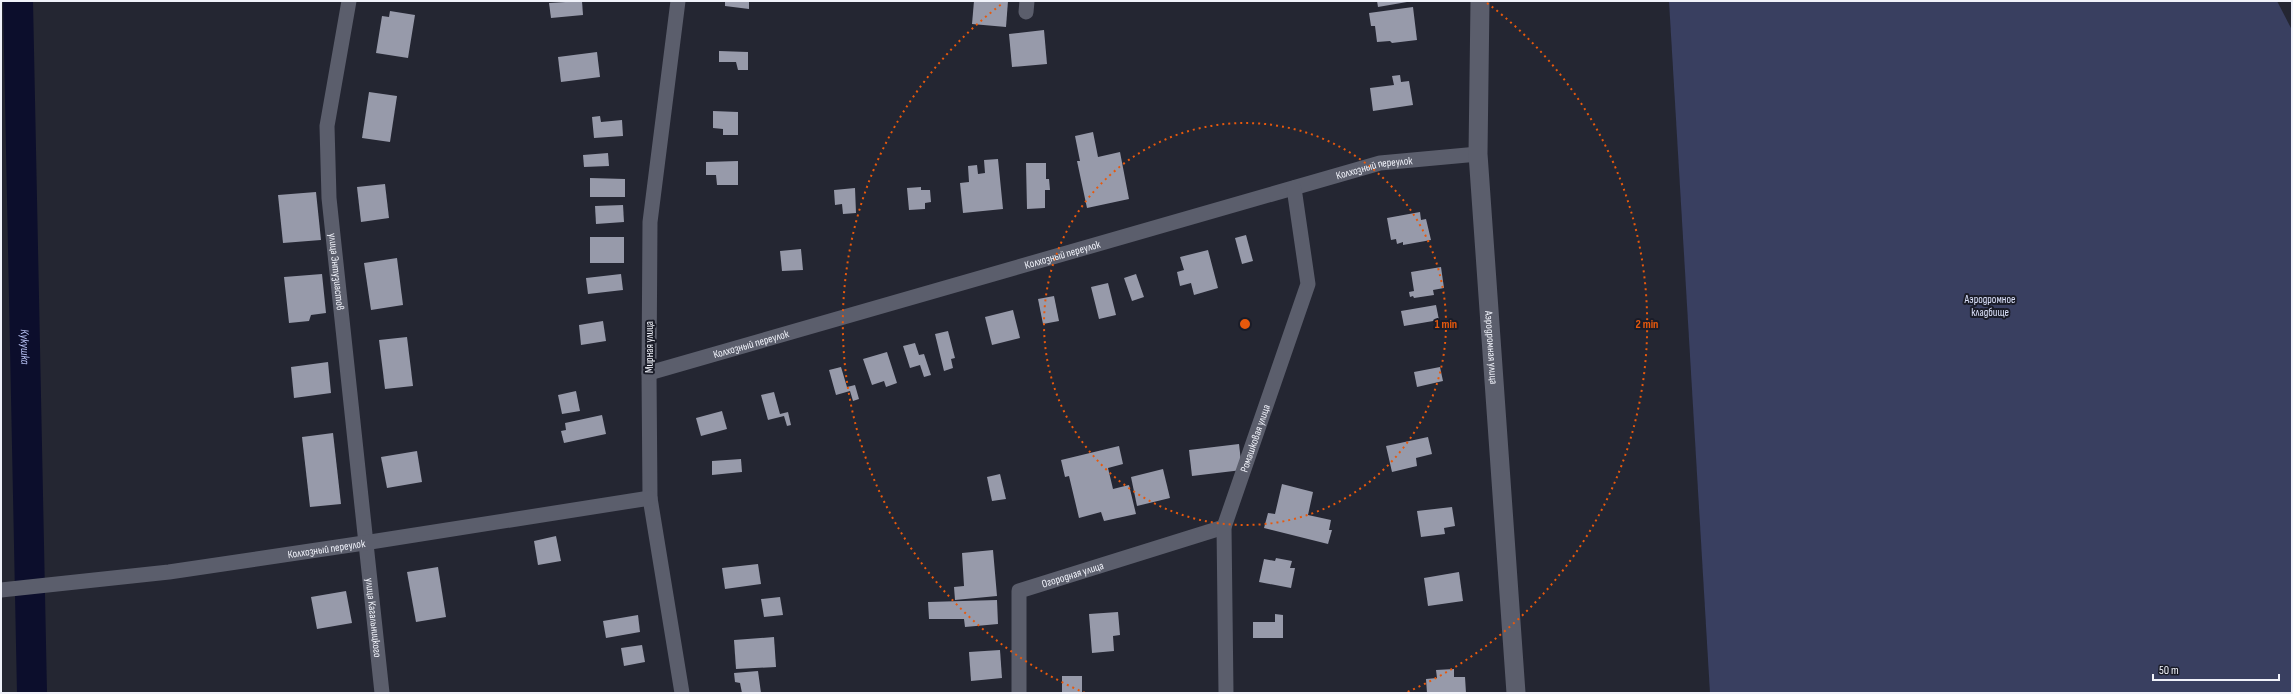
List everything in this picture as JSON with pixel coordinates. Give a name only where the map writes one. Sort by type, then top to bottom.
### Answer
[{"type":"street","name":"улица Энтузиастов","points":[[349,1],[327,134],[328,198],[364,544]]},
{"type":"street","name":"Мирная улица","points":[[678,1],[650,222],[649,373],[650,498],[682,693]]},
{"type":"street","name":"Аэродромная улица","points":[[1480,1],[1478,154],[1516,693]]},
{"type":"street","name":"Колхозный переулок","points":[[649,373],[1380,163],[1478,154]]},
{"type":"street","name":"Ромашковая улица","points":[[1226,693],[1224,527],[1308,284],[1294,188]]},
{"type":"street","name":"Колхозный переулок","points":[[1,590],[169,572],[364,544],[650,498]]},
{"type":"street","name":"Огородная улица","points":[[1019,693],[1019,591],[1224,527]]},
{"type":"street","name":"улица Кагальницкого","points":[[364,544],[382,693]]},
{"type":"green space","name":"Аэродромное кладбище","points":[[1669,1],[2277,1],[2292,30],[2292,693],[1710,693]]},
{"type":"building","points":[[582,1],[583,15],[551,18],[549,3]]},
{"type":"building","points":[[725,1],[749,1],[749,9],[725,6]]},
{"type":"building","points":[[974,1],[1008,1],[1006,27],[972,24]]},
{"type":"building","points":[[1377,1],[1407,1],[1407,2],[1378,7]]},
{"type":"building","points":[[1413,7],[1417,40],[1392,43],[1390,41],[1377,42],[1375,26],[1371,26],[1369,13]]},
{"type":"building","points":[[390,11],[415,15],[408,58],[376,53],[382,16],[389,17]]},
{"type":"building","points":[[1044,30],[1047,64],[1012,67],[1009,34]]},
{"type":"building","points":[[719,51],[748,52],[748,70],[738,70],[736,62],[719,62]]},
{"type":"building","points":[[597,52],[600,77],[561,82],[558,57]]},
{"type":"building","points":[[1400,75],[1401,82],[1409,81],[1413,105],[1373,111],[1370,88],[1394,85],[1392,76]]},
{"type":"building","points":[[369,92],[397,96],[390,142],[362,138]]},
{"type":"building","points":[[713,111],[738,112],[738,135],[723,135],[723,129],[713,128]]},
{"type":"building","points":[[600,116],[601,122],[622,120],[623,136],[594,138],[592,117]]},
{"type":"building","points":[[1093,132],[1098,157],[1120,152],[1129,199],[1087,208],[1077,161],[1080,161],[1075,136]]},
{"type":"building","points":[[608,153],[609,166],[584,167],[583,155]]},
{"type":"building","points":[[998,159],[1003,209],[963,213],[960,183],[969,182],[968,166],[977,165],[978,174],[985,173],[984,160]]},
{"type":"building","points":[[738,161],[738,185],[717,185],[716,175],[706,175],[706,162]]},
{"type":"building","points":[[1026,163],[1046,163],[1046,179],[1049,179],[1050,190],[1045,190],[1045,208],[1027,209]]},
{"type":"building","points":[[590,178],[625,179],[625,197],[590,197]]},
{"type":"building","points":[[385,184],[389,218],[361,222],[357,187]]},
{"type":"building","points":[[921,187],[921,190],[930,190],[931,202],[925,203],[925,209],[909,210],[907,188]]},
{"type":"building","points":[[855,188],[856,213],[843,214],[842,204],[835,205],[834,190]]},
{"type":"building","points":[[316,192],[321,240],[283,243],[278,195]]},
{"type":"building","points":[[623,205],[624,222],[596,224],[595,206]]},
{"type":"building","points":[[1420,212],[1421,220],[1426,219],[1431,240],[1403,245],[1403,242],[1397,244],[1396,239],[1391,240],[1387,218]]},
{"type":"building","points":[[1246,235],[1253,261],[1242,264],[1235,238]]},
{"type":"building","points":[[590,237],[624,237],[624,263],[590,263]]},
{"type":"building","points":[[801,249],[803,270],[782,271],[780,251]]},
{"type":"building","points":[[1208,250],[1218,288],[1194,295],[1191,283],[1180,286],[1177,272],[1184,270],[1180,257]]},
{"type":"building","points":[[397,258],[403,305],[371,310],[364,263]]},
{"type":"building","points":[[1441,267],[1444,288],[1433,290],[1434,295],[1414,298],[1413,296],[1410,297],[1409,292],[1414,291],[1411,272]]},
{"type":"building","points":[[322,274],[326,313],[311,315],[309,321],[289,323],[284,277]]},
{"type":"building","points":[[621,274],[623,290],[588,294],[586,278]]},
{"type":"building","points":[[1136,274],[1144,297],[1132,301],[1124,278]]},
{"type":"building","points":[[1108,283],[1116,315],[1099,319],[1091,287]]},
{"type":"building","points":[[1054,296],[1059,321],[1043,324],[1038,299]]},
{"type":"building","points":[[1436,305],[1439,320],[1404,326],[1401,311]]},
{"type":"building","points":[[1013,310],[1020,338],[992,345],[985,317]]},
{"type":"building","points":[[603,321],[606,341],[581,345],[579,325]]},
{"type":"building","points":[[948,331],[955,358],[951,359],[953,368],[944,371],[935,334]]},
{"type":"building","points":[[407,337],[413,386],[385,389],[379,340]]},
{"type":"building","points":[[915,343],[919,355],[924,354],[931,375],[924,377],[920,365],[910,368],[903,346]]},
{"type":"building","points":[[887,352],[897,383],[886,387],[884,381],[872,385],[863,359]]},
{"type":"building","points":[[328,362],[331,393],[294,398],[291,367]]},
{"type":"building","points":[[841,367],[847,387],[855,385],[859,399],[853,401],[850,391],[836,395],[829,370]]},
{"type":"building","points":[[1440,367],[1443,381],[1417,387],[1414,372]]},
{"type":"building","points":[[576,391],[580,411],[562,414],[558,395]]},
{"type":"building","points":[[774,392],[780,414],[788,412],[791,425],[787,426],[784,416],[768,420],[761,395]]},
{"type":"building","points":[[722,411],[727,429],[701,436],[696,418]]},
{"type":"building","points":[[602,415],[606,434],[564,443],[561,431],[566,430],[565,423]]},
{"type":"building","points":[[333,433],[341,504],[310,507],[302,437]]},
{"type":"building","points":[[1428,437],[1432,454],[1416,458],[1417,466],[1392,472],[1386,446]]},
{"type":"building","points":[[1239,444],[1242,470],[1192,476],[1189,450]]},
{"type":"building","points":[[1119,446],[1123,464],[1108,468],[1113,489],[1129,485],[1136,514],[1104,521],[1101,512],[1079,518],[1069,476],[1065,477],[1061,460]]},
{"type":"building","points":[[417,451],[422,482],[387,488],[381,457]]},
{"type":"building","points":[[741,459],[742,472],[712,475],[712,461]]},
{"type":"building","points":[[1163,469],[1170,498],[1137,506],[1131,477]]},
{"type":"building","points":[[1000,474],[1006,499],[992,501],[987,477]]},
{"type":"building","points":[[1282,484],[1313,492],[1308,515],[1331,520],[1329,530],[1332,530],[1328,544],[1264,528],[1268,513],[1275,514]]},
{"type":"building","points":[[1452,507],[1455,526],[1444,528],[1445,534],[1421,537],[1417,511]]},
{"type":"building","points":[[556,536],[561,561],[538,565],[534,541]]},
{"type":"building","points":[[993,550],[997,596],[955,600],[954,587],[964,586],[962,553]]},
{"type":"building","points":[[1276,558],[1292,561],[1290,568],[1295,568],[1291,588],[1259,582],[1264,559],[1275,561]]},
{"type":"building","points":[[758,564],[761,584],[725,589],[722,568]]},
{"type":"building","points":[[438,567],[446,617],[416,622],[407,572]]},
{"type":"building","points":[[1459,572],[1463,601],[1428,606],[1424,578]]},
{"type":"building","points":[[346,591],[352,623],[317,629],[311,597]]},
{"type":"building","points":[[780,597],[783,615],[764,617],[761,599]]},
{"type":"building","points":[[997,600],[998,624],[965,627],[964,619],[929,619],[928,602]]},
{"type":"building","points":[[1118,612],[1120,635],[1113,636],[1114,651],[1092,653],[1089,614]]},
{"type":"building","points":[[1275,614],[1283,615],[1283,638],[1253,638],[1253,622],[1275,622]]},
{"type":"building","points":[[638,615],[640,632],[606,638],[603,621]]},
{"type":"building","points":[[774,637],[776,667],[736,669],[734,640]]},
{"type":"building","points":[[642,645],[645,662],[624,666],[621,648]]},
{"type":"building","points":[[1000,650],[1002,678],[971,681],[969,652]]},
{"type":"building","points":[[1454,669],[1454,677],[1465,677],[1466,693],[1427,693],[1426,679],[1437,678],[1436,670]]},
{"type":"building","points":[[758,671],[761,693],[742,693],[740,683],[735,682],[734,673]]},
{"type":"building","points":[[1062,676],[1082,676],[1082,693],[1062,693]]},
{"type":"waterway","name":"Кукушка","points":[[18,1],[32,693]]}]
